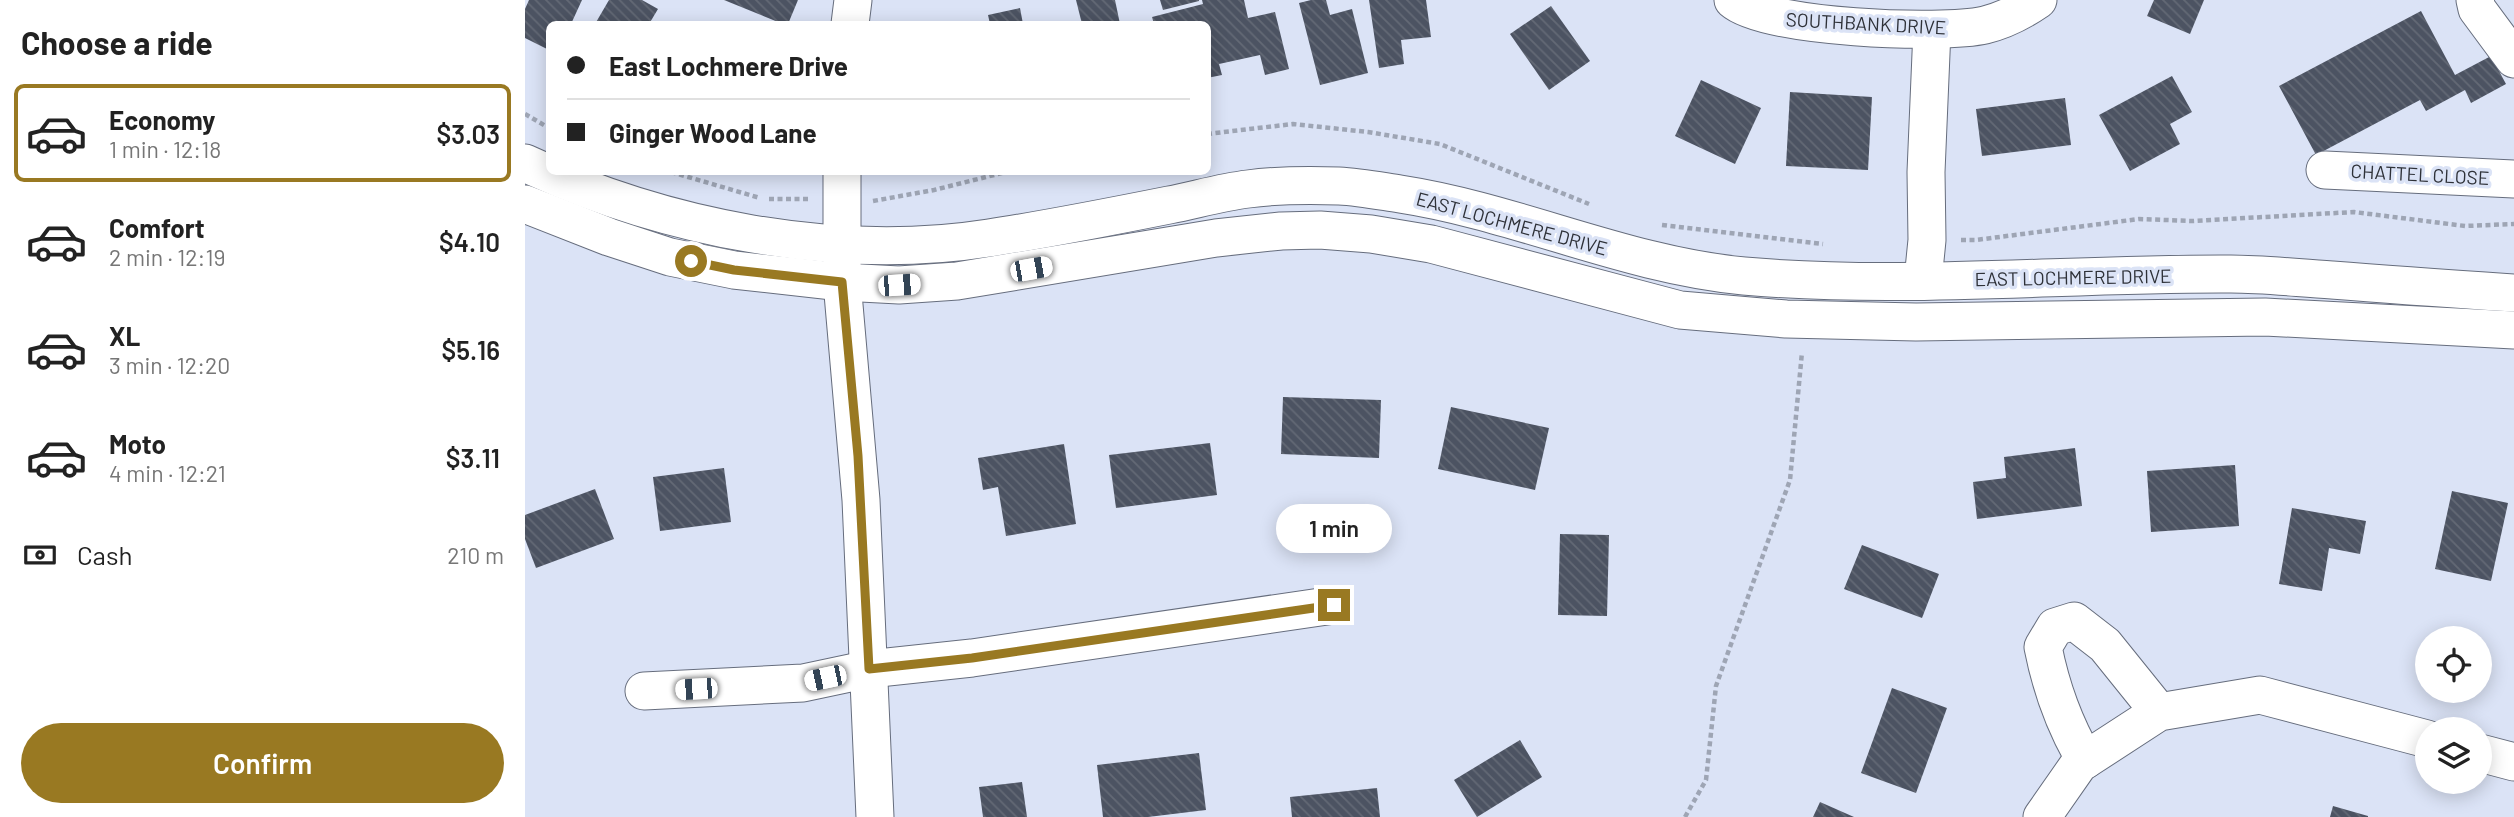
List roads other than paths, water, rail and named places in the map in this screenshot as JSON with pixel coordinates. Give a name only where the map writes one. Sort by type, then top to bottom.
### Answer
[{"type":"street","points":[[850,21],[853,0]]},
{"type":"street","name":"SOUTHBANK DRIVE","points":[[1733,0],[1741,7],[1779,19],[1932,30],[1985,25],[2021,12],[2038,0]]},
{"type":"street","points":[[2475,0],[2477,9],[2514,59]]},
{"type":"street","points":[[1923,280],[1927,240],[1926,172],[1932,30]]},
{"type":"street","name":"EAST LOCHMERE DRIVE","points":[[525,163],[546,172]]},
{"type":"street","name":"CHATTEL CLOSE","points":[[2325,170],[2514,179]]},
{"type":"street","name":"EAST LOCHMERE DRIVE","points":[[555,175],[609,197],[685,220],[747,232],[841,244],[910,246],[984,239],[1097,220],[1245,189],[1347,186],[1461,206],[1654,262],[1691,270],[1805,280],[2235,274],[2514,293]]},
{"type":"street","points":[[842,175],[842,282],[860,488],[875,817]]},
{"type":"street","name":"EAST LOCHMERE DRIVE","points":[[525,204],[609,237],[670,257],[734,270],[842,282],[899,285],[957,281],[1216,238],[1320,230],[1371,234],[1431,244],[1680,310],[1805,319],[1916,322],[2265,317],[2514,330]]},
{"type":"street","points":[[644,691],[803,682],[869,669],[972,658],[1334,605]]},
{"type":"street","points":[[2085,760],[2073,740],[2052,689],[2043,648],[2055,627],[2074,621],[2105,645],[2159,712]]},
{"type":"street","points":[[2042,817],[2079,764],[2159,712],[2260,695],[2415,736]]},
{"type":"street","points":[[2492,756],[2514,762]]}]
